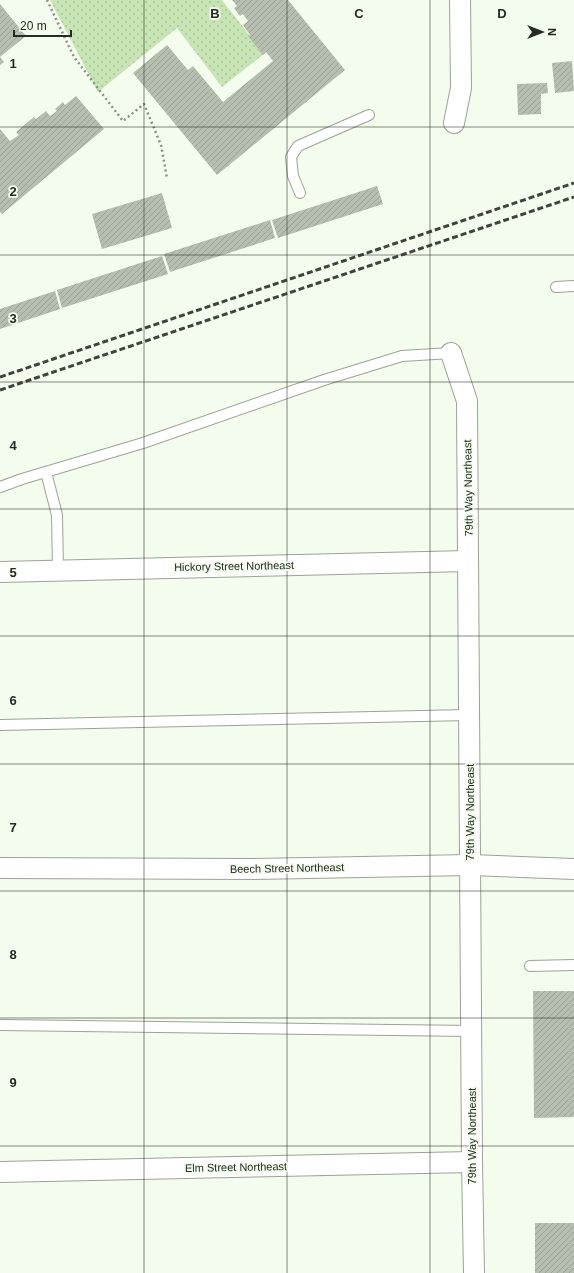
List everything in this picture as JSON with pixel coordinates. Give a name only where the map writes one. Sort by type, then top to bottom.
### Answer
[{"type":"street","points":[[454,123],[461,88],[460,0]]},
{"type":"street","name":"79th Way Northeast","points":[[451,353],[467,401],[474,1273]]},
{"type":"street","name":"Hickory Street Northeast","points":[[0,572],[468,561]]},
{"type":"street","name":"Beech Street Northeast","points":[[0,868],[251,869],[471,865],[574,869]]},
{"type":"street","name":"Elm Street Northeast","points":[[0,1172],[472,1162]]},
{"type":"lane","points":[[300,193],[293,176],[291,157],[298,146],[369,115]]},
{"type":"lane","points":[[556,287],[574,286]]},
{"type":"lane","points":[[0,487],[143,443],[324,380],[402,356],[451,353]]},
{"type":"lane","points":[[46,472],[57,515],[58,570]]},
{"type":"lane","points":[[0,725],[469,715]]},
{"type":"lane","points":[[530,966],[574,965]]},
{"type":"lane","points":[[0,1025],[472,1031]]},
{"type":"path","points":[[47,0],[74,57],[123,121],[144,104],[161,145],[167,178]]},
{"type":"green space","points":[[50,0],[222,0],[264,54],[222,87],[177,28],[98,92]]},
{"type":"building","points":[[232,0],[288,0],[345,70],[217,175],[133,73],[167,45],[188,70],[193,66],[223,102],[273,61],[266,52],[263,55],[248,36],[250,35],[243,25],[248,21],[243,14],[240,16],[234,8],[237,6]]},
{"type":"building","points":[[0,4],[26,36],[0,57]]},
{"type":"building","points":[[0,57],[4,62],[0,65]]},
{"type":"building","points":[[572,61],[574,91],[555,93],[552,63]]},
{"type":"building","points":[[547,83],[548,93],[541,94],[541,114],[518,115],[517,84]]},
{"type":"building","points":[[76,96],[104,129],[2,214],[0,212],[0,129],[10,141],[19,135],[16,132],[34,117],[36,119],[46,111],[50,116],[57,111],[55,109],[63,102],[65,105]]},
{"type":"building","points":[[377,186],[383,204],[278,238],[272,220]]},
{"type":"building","points":[[162,193],[172,228],[102,249],[92,214]]},
{"type":"building","points":[[270,220],[275,238],[170,272],[164,254]]},
{"type":"building","points":[[162,256],[168,274],[62,308],[57,290]]},
{"type":"building","points":[[55,291],[60,309],[0,329],[0,309]]},
{"type":"building","points":[[533,991],[574,991],[574,1117],[534,1118]]},
{"type":"building","points":[[535,1223],[574,1223],[574,1273],[535,1273]]},
{"type":"railway","points":[[0,377],[574,183]]},
{"type":"railway","points":[[0,390],[574,197]]}]
